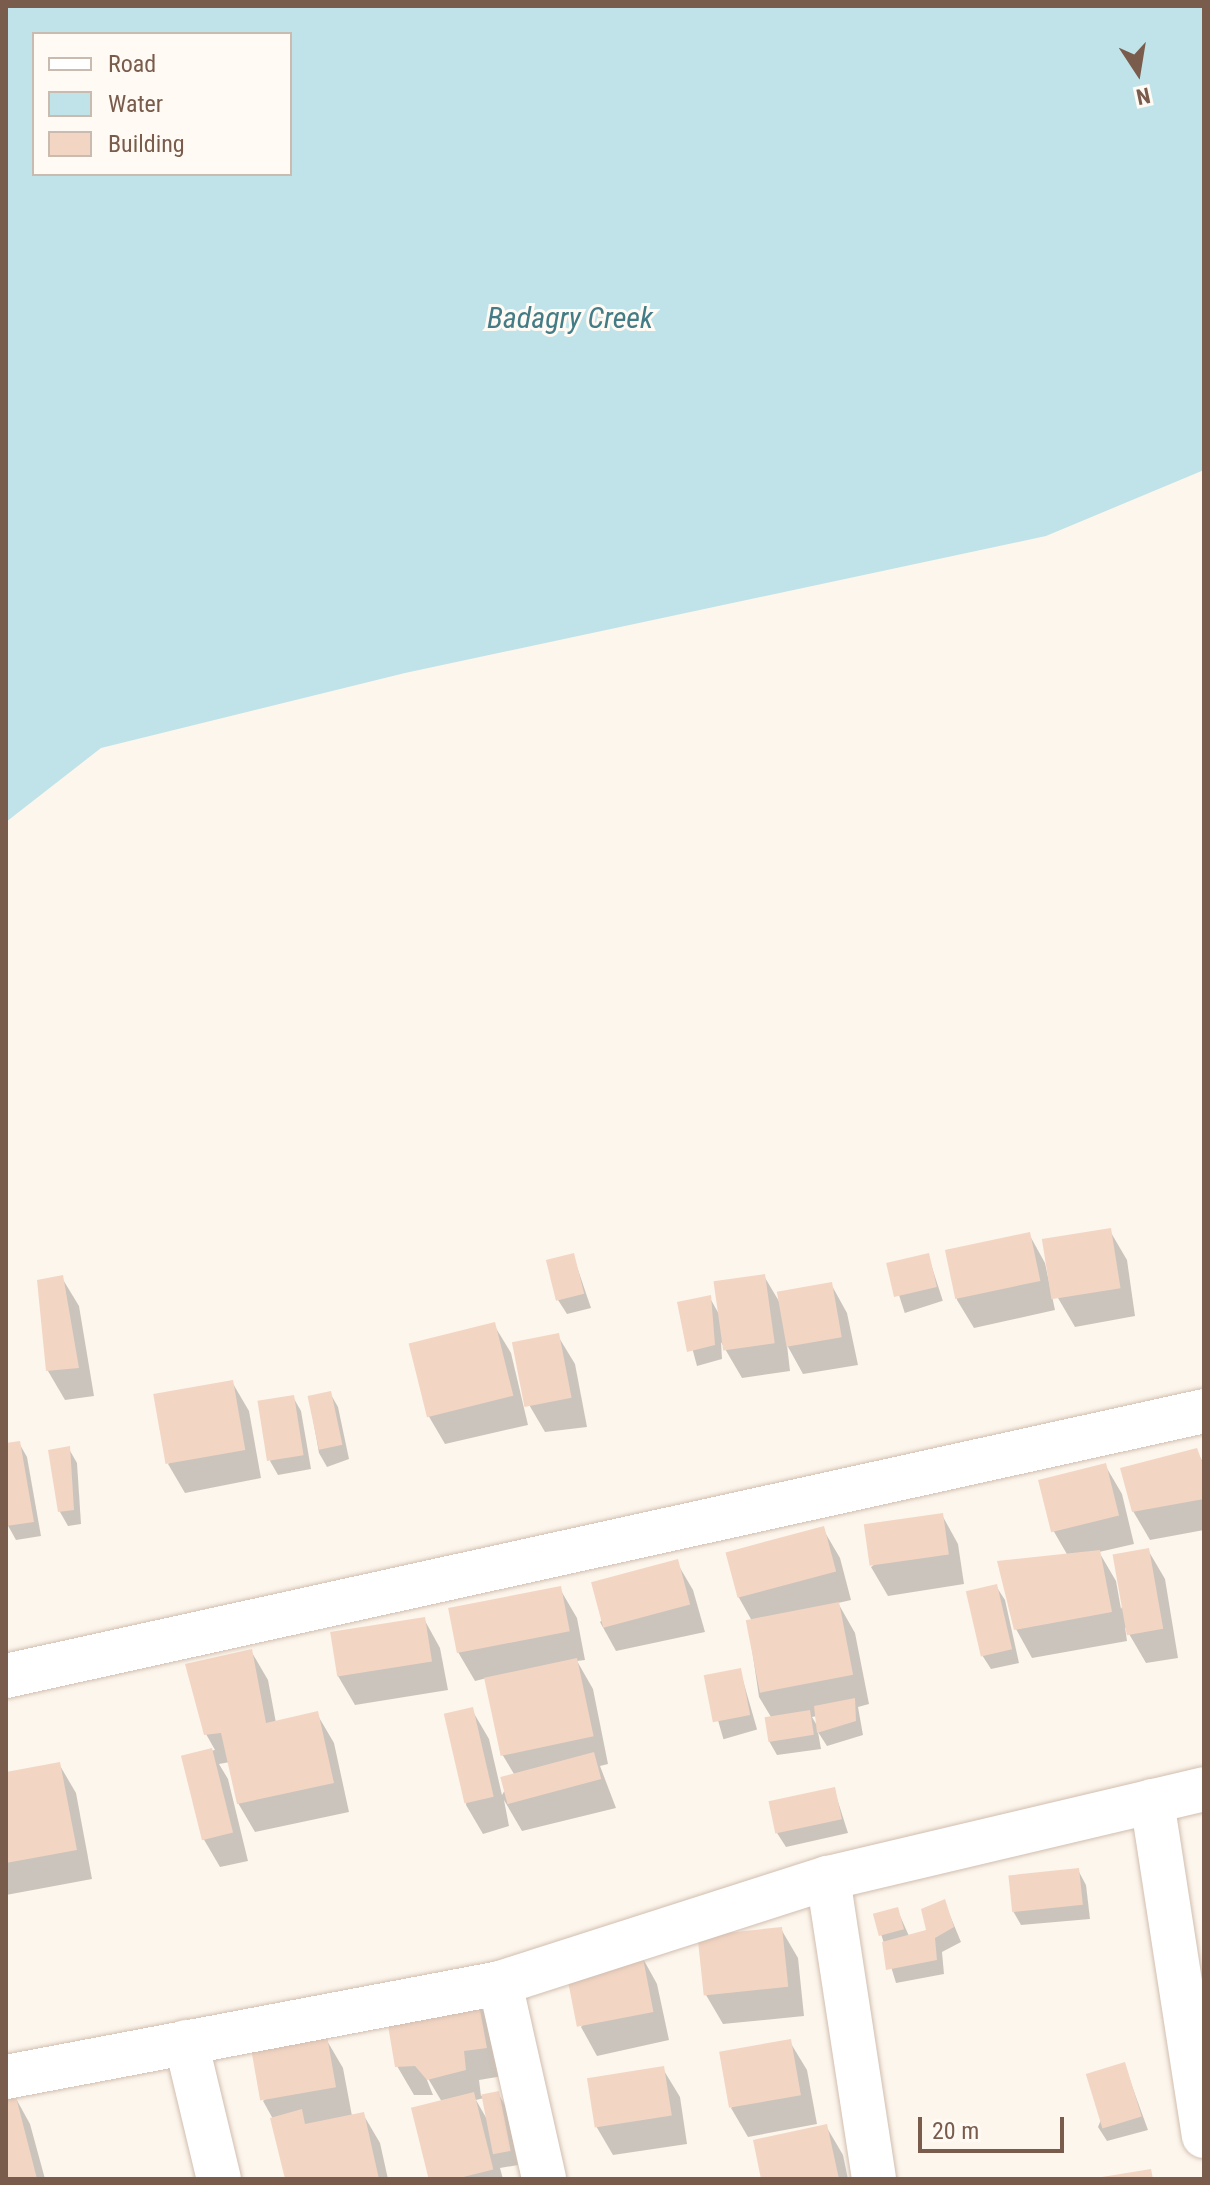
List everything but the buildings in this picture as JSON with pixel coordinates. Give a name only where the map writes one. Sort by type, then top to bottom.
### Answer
[{"type":"lane","points":[[6,1676],[1204,1411]]},
{"type":"lane","points":[[6,2077],[500,1983],[828,1878],[1204,1789]]},
{"type":"lane","points":[[1152,1801],[1204,2136]]},
{"type":"lane","points":[[828,1878],[874,2179]]},
{"type":"lane","points":[[500,1983],[544,2179]]},
{"type":"lane","points":[[186,2042],[219,2179]]},
{"type":"water","name":"Badagry Creek","points":[[6,6],[1204,6],[1204,470],[1046,536],[405,673],[101,748],[6,822]]}]
